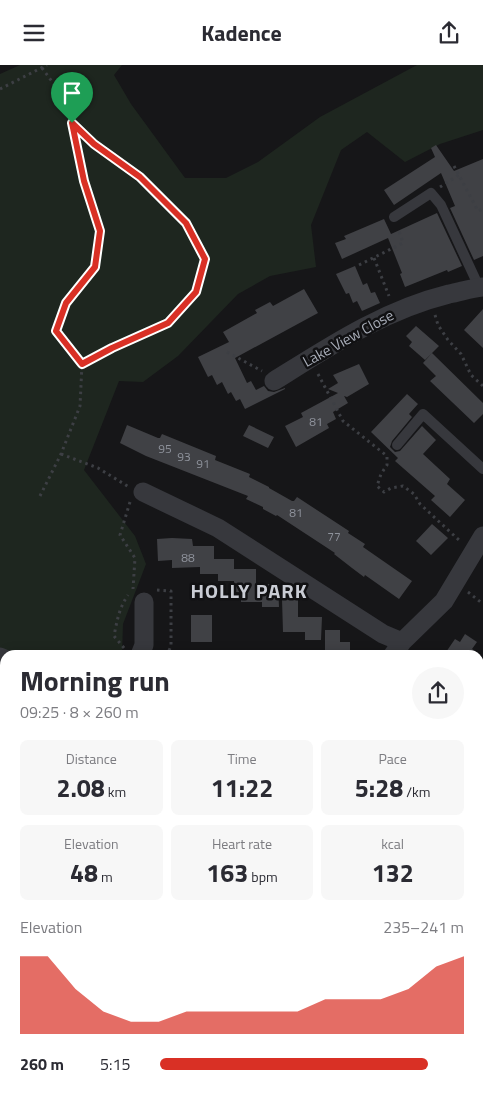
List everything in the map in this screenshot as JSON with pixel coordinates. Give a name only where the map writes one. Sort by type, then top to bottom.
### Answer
[{"type":"street","name":"Lake View Close","points":[[274,381],[350,333],[395,311],[429,299],[481,287]]},
{"type":"street","points":[[138,491],[218,528],[383,634],[397,648],[444,601],[483,536]]},
{"type":"street","points":[[139,593],[144,645],[142,650]]},
{"type":"lane","points":[[394,217],[431,193],[441,205],[481,287]]},
{"type":"lane","points":[[397,445],[423,414],[483,469]]},
{"type":"path","points":[[0,89],[47,65]]},
{"type":"path","points":[[40,496],[61,454],[80,406],[82,364],[56,331],[66,303],[95,267],[100,231],[84,181],[67,102],[42,68]]},
{"type":"path","points":[[72,123],[94,144],[140,177],[186,223],[205,259],[196,292],[168,323],[112,348],[82,364]]},
{"type":"path","points":[[454,166],[478,211],[483,209]]},
{"type":"path","points":[[431,193],[458,175]]},
{"type":"path","points":[[359,265],[403,243],[394,217]]},
{"type":"path","points":[[374,258],[384,283]]},
{"type":"path","points":[[435,316],[438,325],[448,340],[461,354],[471,375],[483,386]]},
{"type":"path","points":[[227,353],[265,373],[274,381]]},
{"type":"path","points":[[310,359],[343,421],[387,456],[388,465],[381,474],[377,486],[384,492],[391,488],[403,486],[414,494],[420,504],[462,543],[472,555]]},
{"type":"path","points":[[61,454],[98,468],[138,491],[120,535],[135,558],[139,593],[123,603],[114,636],[126,650]]},
{"type":"path","points":[[164,591],[171,591],[171,646],[169,650]]},
{"type":"path","points":[[470,594],[483,604]]},
{"type":"shaded area","points":[[20,65],[122,65],[114,75],[131,104],[185,178],[226,178],[258,162],[320,117],[417,65],[483,65],[483,130],[440,144],[405,162],[367,132],[341,150],[311,225],[316,267],[270,276],[238,294],[178,356],[143,382],[119,381],[84,470],[135,536],[146,564],[123,624],[122,650],[0,650],[0,74]]},
{"type":"building","points":[[436,145],[454,171],[483,159],[483,256],[474,260],[450,208],[455,206],[441,173],[394,205],[384,190],[435,157],[431,148]]},
{"type":"building","points":[[437,213],[462,266],[405,287],[400,274],[402,273],[388,238],[342,259],[335,243],[346,239],[344,236],[384,219],[391,234]]},
{"type":"building","points":[[355,266],[363,285],[367,283],[371,293],[375,292],[380,303],[362,311],[357,301],[353,303],[349,293],[346,294],[336,274]]},
{"type":"building","points":[[304,289],[318,313],[235,358],[247,383],[251,381],[256,390],[264,386],[268,391],[274,392],[285,388],[245,409],[240,399],[236,401],[231,392],[228,394],[222,382],[217,385],[212,375],[208,377],[198,357],[229,342],[223,332],[257,313],[255,310],[270,302],[273,306]]},
{"type":"building","points":[[483,309],[483,348],[464,330]]},
{"type":"building","points":[[416,326],[439,346],[425,360],[409,346],[412,342],[406,336]]},
{"type":"building","points":[[432,353],[483,403],[483,414],[474,423],[430,381],[436,376],[423,363]]},
{"type":"building","points":[[359,364],[369,384],[347,397],[344,396],[348,403],[333,412],[336,419],[327,424],[329,428],[296,447],[285,426],[303,417],[301,413],[338,393],[328,389],[338,383],[333,375]]},
{"type":"building","points":[[407,394],[418,404],[409,414],[412,417],[392,441],[390,447],[395,452],[400,451],[422,426],[436,440],[423,454],[450,479],[447,484],[465,500],[450,517],[431,500],[435,496],[395,461],[398,458],[371,432]]},
{"type":"building","points":[[127,425],[158,438],[162,434],[216,456],[215,460],[250,474],[249,477],[292,501],[297,497],[349,531],[348,533],[365,544],[363,547],[412,581],[399,599],[365,575],[364,577],[335,553],[277,515],[246,499],[248,496],[146,456],[120,443]]},
{"type":"building","points":[[249,425],[274,437],[268,448],[243,436]]},
{"type":"building","points":[[432,524],[448,538],[431,555],[416,541]]},
{"type":"building","points":[[157,539],[192,539],[193,546],[214,546],[214,559],[234,559],[234,581],[218,581],[218,574],[200,574],[200,567],[172,568],[172,560],[158,561]]},
{"type":"building","points":[[234,569],[256,569],[256,584],[278,584],[279,607],[262,607],[262,602],[241,602],[241,592],[234,592]]},
{"type":"building","points":[[282,599],[298,599],[298,617],[322,617],[321,640],[305,640],[305,632],[283,632]]},
{"type":"building","points":[[191,615],[212,615],[212,642],[191,642]]},
{"type":"building","points":[[325,630],[340,630],[340,642],[350,642],[350,650],[325,650]]},
{"type":"building","points":[[465,634],[477,642],[472,649],[474,650],[447,650],[455,639],[460,642]]},
{"type":"district","name":"HOLLY PARK","points":[[249,590]]},
{"type":"route","points":[[72,123],[94,144],[140,177],[186,223],[205,259],[196,292],[168,323],[112,348],[82,364],[56,331],[66,303],[95,267],[100,231],[84,181],[72,123]]}]
